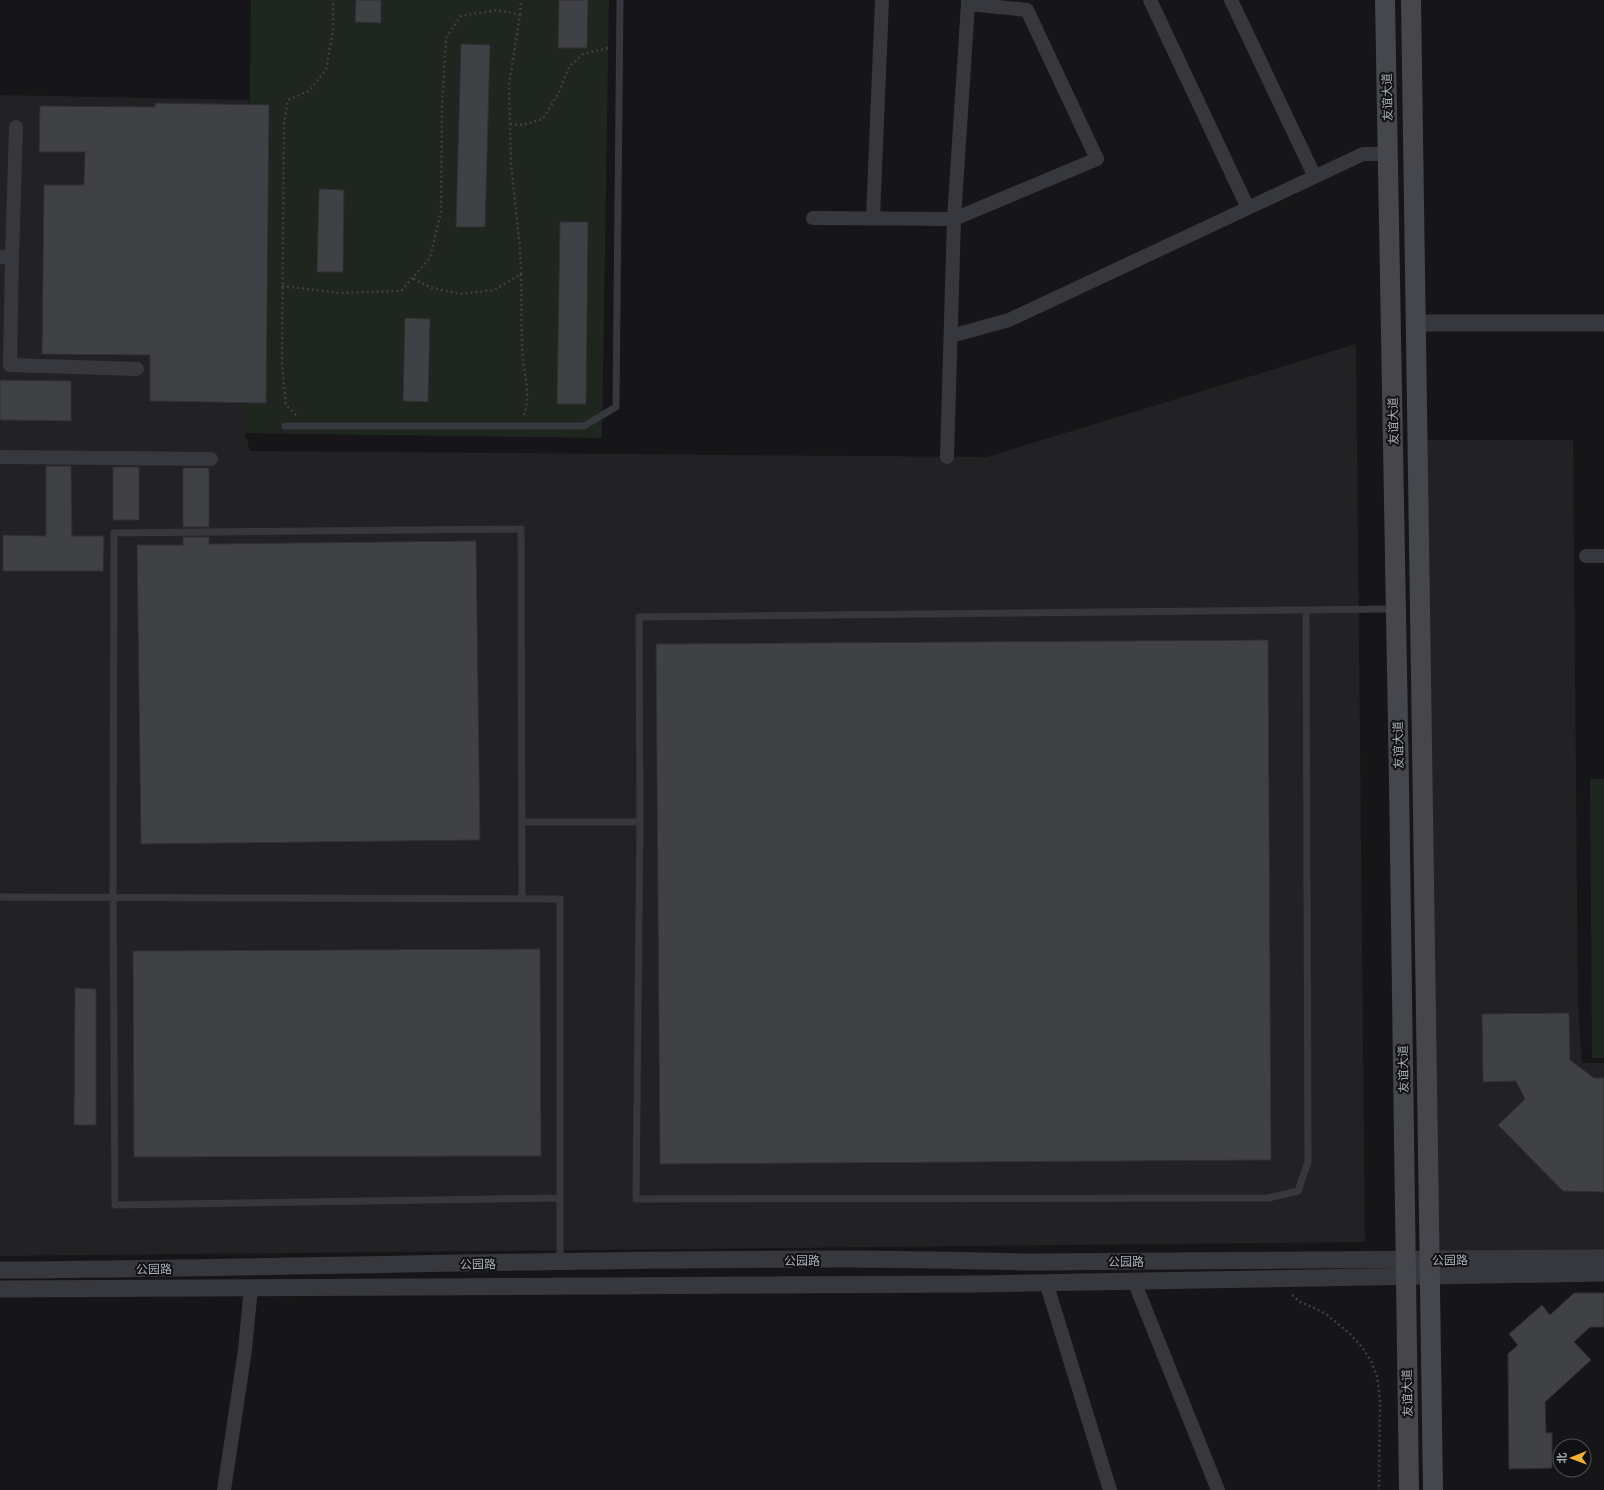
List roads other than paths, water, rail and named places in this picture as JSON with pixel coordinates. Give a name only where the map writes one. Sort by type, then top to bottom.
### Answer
[{"type":"main road","name":"友谊大道","points":[[1385,0],[1396,609],[1408,1490]]},
{"type":"main road","name":"友谊大道","points":[[1411,0],[1433,1490]]},
{"type":"street","points":[[873,218],[882,0]]},
{"type":"street","points":[[1150,0],[1248,208]]},
{"type":"street","points":[[1231,0],[1314,176]]},
{"type":"street","points":[[813,218],[954,219],[1097,159],[1027,10],[968,2],[954,219],[947,457]]},
{"type":"street","points":[[16,127],[6,257],[10,366],[137,369]]},
{"type":"street","points":[[950,336],[1009,320],[1363,154],[1388,154]]},
{"type":"street","points":[[1416,323],[1604,323]]},
{"type":"street","points":[[0,458],[211,459]]},
{"type":"street","points":[[1586,556],[1604,556]]},
{"type":"street","name":"公园路","points":[[0,1270],[839,1259],[1430,1268],[1604,1258]]},
{"type":"street","points":[[0,1289],[1134,1281],[1405,1268]]},
{"type":"street","points":[[1430,1268],[1604,1272]]},
{"type":"street","points":[[1134,1281],[1218,1490]]},
{"type":"street","points":[[1046,1282],[1110,1490]]},
{"type":"street","points":[[224,1490],[245,1350],[252,1287]]},
{"type":"lane","points":[[284,426],[584,426],[616,407],[620,0]]},
{"type":"lane","points":[[522,899],[521,529],[114,532],[113,898],[115,1205],[560,1198]]},
{"type":"lane","points":[[1306,610],[1308,1162],[1298,1191],[1268,1198],[636,1199],[640,822],[639,617],[1396,609]]},
{"type":"lane","points":[[522,822],[640,822]]},
{"type":"lane","points":[[0,897],[560,899],[560,1262]]}]
